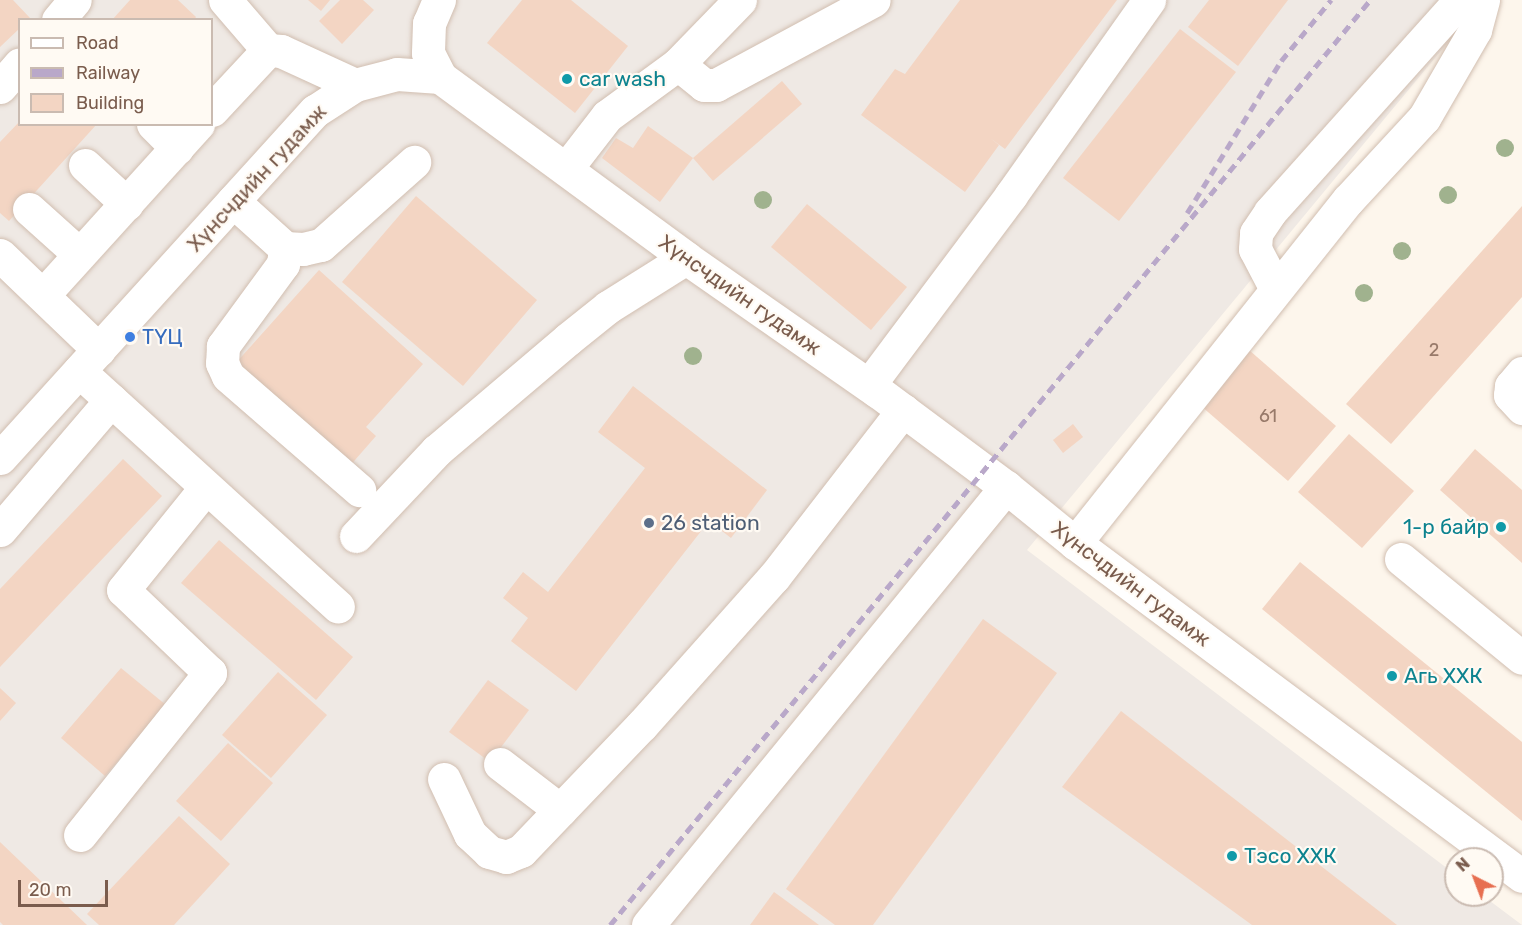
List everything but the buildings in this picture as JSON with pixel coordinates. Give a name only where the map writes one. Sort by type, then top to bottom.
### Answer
[{"type":"street","points":[[60,18],[75,0]]},
{"type":"street","points":[[225,0],[268,50]]},
{"type":"street","points":[[439,0],[429,23],[428,53],[440,77]]},
{"type":"street","points":[[566,170],[608,116],[678,64],[740,0]]},
{"type":"street","points":[[678,64],[704,85],[716,85],[874,0]]},
{"type":"street","points":[[869,385],[1011,195],[1149,0]]},
{"type":"street","points":[[1276,289],[1255,249],[1256,233],[1270,212],[1460,0]]},
{"type":"street","points":[[1075,543],[1348,200],[1424,118],[1475,30],[1483,0]]},
{"type":"street","points":[[217,93],[268,50],[281,51],[355,85]]},
{"type":"street","points":[[0,87],[18,66]]},
{"type":"street","name":"Хүнсчдийн гудамж","points":[[0,458],[315,111],[355,85],[397,74],[440,77],[686,258],[903,410],[1006,487],[1075,543],[1522,876]]},
{"type":"street","points":[[43,295],[188,136],[159,126]]},
{"type":"street","points":[[233,201],[285,248],[303,249],[321,245],[414,162]]},
{"type":"street","points":[[85,165],[127,204]]},
{"type":"street","points":[[29,209],[79,255]]},
{"type":"street","points":[[285,248],[284,264],[223,346],[222,363],[228,376],[358,490]]},
{"type":"street","points":[[0,255],[43,295],[89,360],[111,400],[338,607]]},
{"type":"street","points":[[356,536],[436,452],[568,339],[608,307],[686,258]]},
{"type":"street","points":[[1522,373],[1511,386],[1510,395],[1522,408]]},
{"type":"street","points":[[0,530],[111,400]]},
{"type":"street","points":[[444,779],[470,834],[489,852],[506,857],[521,851],[642,725],[774,577],[903,410]]},
{"type":"street","points":[[80,835],[210,673],[123,590],[206,487]]},
{"type":"street","points":[[648,925],[1006,487]]},
{"type":"street","points":[[1401,559],[1522,658]]},
{"type":"street","points":[[500,764],[560,810]]},
{"type":"shaded area","points":[[0,0],[1483,0],[1027,550],[1444,866],[1444,907],[1498,907],[1522,925],[0,925]]},
{"type":"railway","points":[[1187,213],[1281,61],[1331,0]]},
{"type":"railway","points":[[610,925],[1370,0]]},
{"type":"place","name":"car wash","points":[[567,79]]},
{"type":"place","name":"ТҮЦ","points":[[130,337]]},
{"type":"place","name":"26 station","points":[[649,523]]},
{"type":"place","name":"1-р байр","points":[[1501,527]]},
{"type":"place","name":"Агь ХХК","points":[[1392,676]]},
{"type":"place","name":"Тэсо ХХК","points":[[1232,856]]}]
